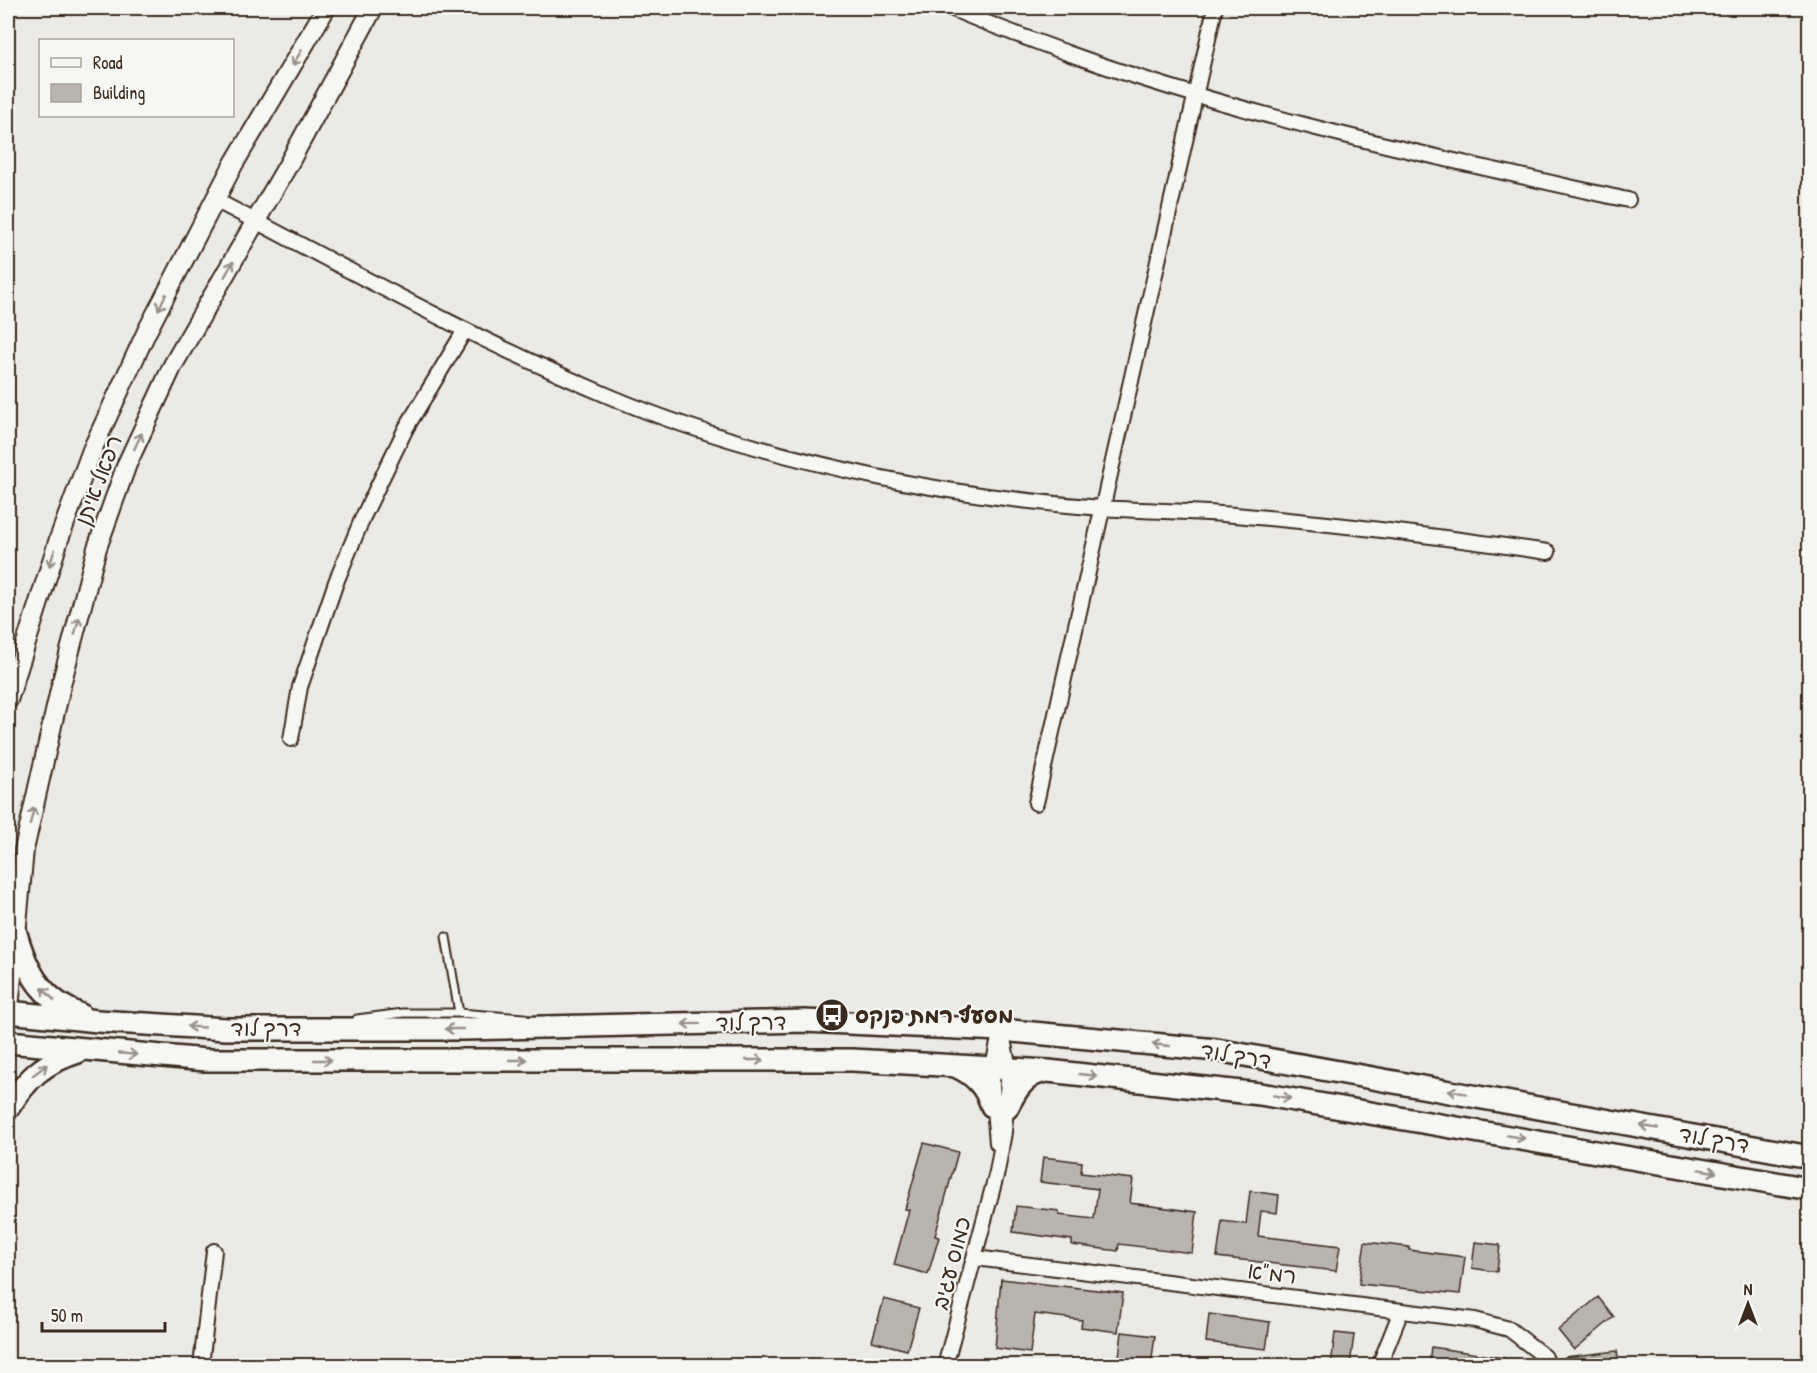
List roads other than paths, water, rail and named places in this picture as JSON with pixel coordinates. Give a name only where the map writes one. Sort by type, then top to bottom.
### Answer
[{"type":"main road","name":"רפאל איתן","points":[[8,700],[58,539],[92,450],[147,331],[233,165],[326,8]]},
{"type":"main road","name":"רפאל איתן","points":[[8,1014],[24,850],[97,548],[127,464],[173,365],[256,221],[373,8]]},
{"type":"main road","points":[[15,930],[21,952],[32,976],[45,992],[63,1008],[98,1021]]},
{"type":"main road","name":"דרך לוד","points":[[8,1014],[226,1029],[565,1027],[804,1021],[1001,1029],[1217,1050],[1809,1157]]},
{"type":"main road","name":"דרך לוד","points":[[8,1042],[206,1060],[852,1060],[1001,1067],[1260,1094],[1809,1189]]},
{"type":"main road","points":[[8,1108],[24,1084],[39,1069],[60,1058],[85,1050]]},
{"type":"main road","points":[[952,1065],[977,1079],[1000,1107],[1026,1080],[1034,1074],[1048,1071]]},
{"type":"street","points":[[951,8],[1107,67],[1195,95],[1358,140],[1628,200]]},
{"type":"street","points":[[1036,802],[1215,8]]},
{"type":"street","points":[[215,200],[465,330],[614,398],[759,448],[870,475],[980,495],[1101,508],[1231,515],[1397,531],[1548,552]]},
{"type":"street","points":[[291,739],[300,687],[336,582],[358,528],[406,428],[465,330]]},
{"type":"street","name":"כמוס עגיב","points":[[945,1365],[997,1172],[1001,1029]]},
{"type":"street","points":[[201,1365],[214,1251]]},
{"type":"street","name":"רמ\"א","points":[[975,1258],[1475,1320],[1509,1329],[1545,1357],[1547,1365]]},
{"type":"street","points":[[1379,1365],[1401,1311]]},
{"type":"lane","points":[[446,937],[459,1013]]},
{"type":"lane","points":[[316,1029],[346,1021],[403,1014],[459,1013],[521,1018],[565,1027]]},
{"type":"place","name":"מסעף רמת פנקס","points":[[832,1015]]}]
